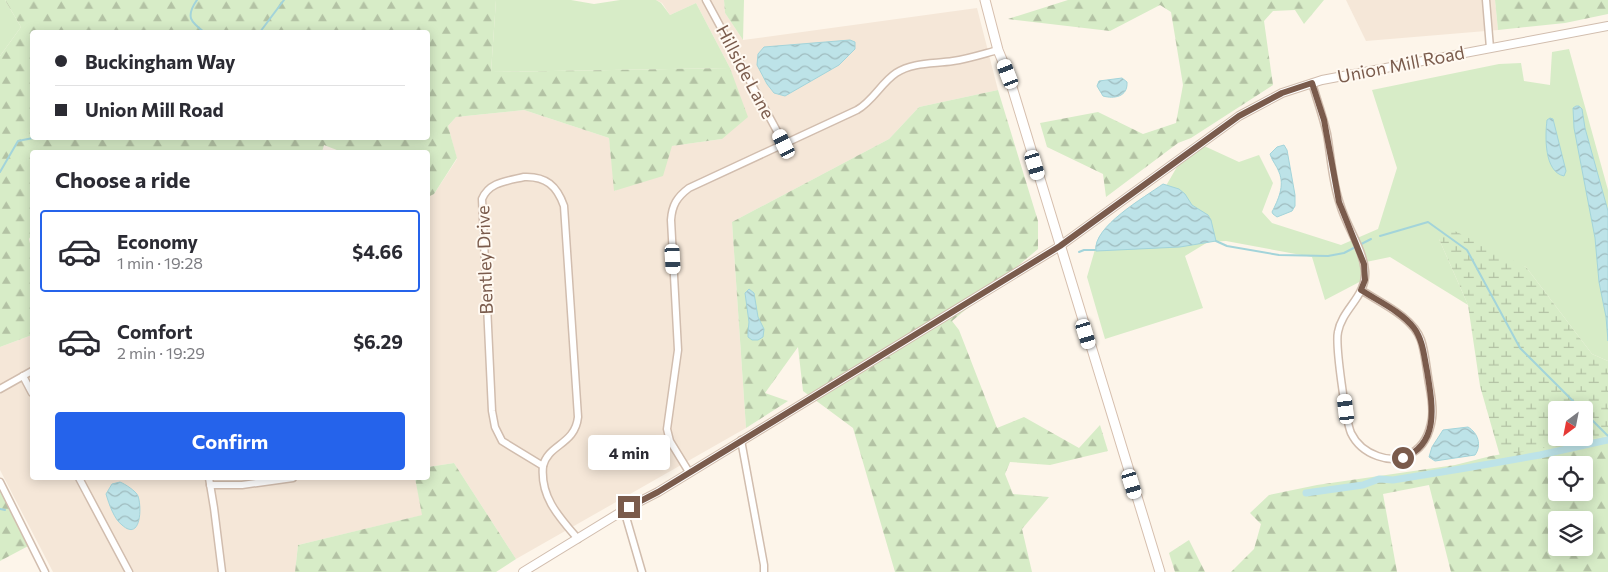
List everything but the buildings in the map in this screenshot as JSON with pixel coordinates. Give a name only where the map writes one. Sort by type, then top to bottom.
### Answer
[{"type":"main road","points":[[985,0],[998,50],[1008,74],[1160,572]]},
{"type":"street","name":"Hillside Lane","points":[[706,0],[784,144]]},
{"type":"street","points":[[1486,0],[1490,48]]},
{"type":"street","name":"Union Mill Road","points":[[523,572],[1060,246],[1239,116],[1282,93],[1312,83],[1608,26]]},
{"type":"street","points":[[689,472],[670,441],[667,430],[678,350],[671,233],[673,207],[679,196],[689,188],[863,107],[889,78],[902,70],[917,65],[954,61],[998,50]]},
{"type":"street","points":[[1312,83],[1324,120],[1339,202],[1364,264],[1365,280],[1338,331],[1337,346],[1349,424],[1355,439],[1373,454],[1388,459],[1403,458],[1410,455],[1426,439],[1432,416],[1432,401],[1421,341],[1410,322],[1361,290]]},
{"type":"street","name":"Bentley Drive","points":[[531,176],[543,178],[553,185],[560,195],[564,206],[578,417],[574,433],[546,456],[543,466],[502,441],[495,427],[492,411],[482,199],[487,189],[498,182],[531,176]]},
{"type":"street","points":[[0,389],[30,372]]},
{"type":"street","points":[[23,376],[30,389]]},
{"type":"street","points":[[741,440],[764,572]]},
{"type":"street","points":[[543,466],[542,480],[547,498],[560,518],[578,538]]},
{"type":"street","points":[[80,480],[129,572]]},
{"type":"street","points":[[209,480],[222,572]]},
{"type":"street","points":[[210,486],[242,485],[278,480]]},
{"type":"street","points":[[0,482],[46,572]]},
{"type":"street","points":[[624,510],[642,572]]},
{"type":"shaded area","points":[[656,0],[724,0],[725,13],[743,40],[977,8],[998,90],[919,107],[889,139],[732,222],[746,428],[516,559],[454,463],[430,467],[430,196],[434,194],[457,159],[448,126],[456,117],[524,110],[609,138],[615,191],[672,146],[722,139],[730,68],[696,3],[670,15],[662,3]]},
{"type":"shaded area","points":[[1346,0],[1495,0],[1498,30],[1366,41]]},
{"type":"shaded area","points":[[30,336],[30,480],[415,480],[423,515],[298,545],[295,572],[53,572],[0,470],[0,347]]},
{"type":"green space","points":[[0,0],[5,0],[21,27],[0,56]]},
{"type":"green space","points":[[5,0],[496,0],[491,72],[730,68],[748,117],[722,139],[672,146],[663,176],[614,191],[609,138],[524,110],[456,117],[448,126],[457,158],[434,194],[430,196],[430,150],[337,150],[324,145],[323,150],[30,150],[30,336],[0,347],[0,56],[21,27]]},
{"type":"green space","points":[[496,0],[571,0],[594,4],[620,0],[656,0],[661,3],[670,15],[696,3],[730,68],[491,72]]},
{"type":"green space","points":[[724,0],[744,0],[743,40],[725,13]]},
{"type":"green space","points":[[1068,0],[1324,0],[1304,24],[1295,10],[1273,11],[1264,21],[1273,85],[1191,138],[1178,143],[1106,197],[1103,174],[1047,147],[1040,123],[1098,112],[1143,134],[1176,123],[1183,85],[1171,12],[1160,5],[1110,31],[1008,19]]},
{"type":"green space","points":[[1495,0],[1608,0],[1608,14],[1565,23],[1498,30]]},
{"type":"green space","points":[[1569,49],[1608,190],[1608,361],[1592,354],[1526,267],[1439,239],[1468,305],[1390,257],[1366,262],[1367,278],[1325,300],[1312,257],[1226,241],[1208,242],[1185,256],[1203,308],[1105,339],[1087,277],[1096,246],[1160,196],[1181,160],[1202,145],[1239,162],[1259,155],[1273,183],[1262,212],[1272,223],[1341,245],[1378,229],[1397,168],[1372,90],[1499,64],[1521,63],[1524,81],[1550,85],[1552,52]]},
{"type":"green space","points":[[998,90],[1038,221],[1038,249],[952,321],[959,330],[997,428],[1024,417],[1079,448],[1100,425],[1108,451],[1050,465],[1010,462],[1005,474],[1013,494],[1049,497],[1022,529],[1032,572],[895,572],[853,428],[803,391],[798,347],[765,393],[788,401],[746,428],[732,222],[889,139],[919,107]]},
{"type":"green space","points":[[1445,226],[1526,267],[1592,354],[1608,361],[1608,436],[1593,439],[1593,401],[1548,401],[1548,446],[1554,446],[1500,456],[1480,386],[1468,305],[1439,239]]},
{"type":"green space","points":[[1608,436],[1608,572],[1451,572],[1429,485],[1383,494],[1397,572],[1231,572],[1254,549],[1261,524],[1250,513],[1269,495],[1317,485],[1455,465],[1491,456],[1550,446],[1593,446],[1593,439]]},
{"type":"green space","points":[[454,463],[516,559],[496,572],[295,572],[298,545],[422,515],[415,480],[430,480],[430,467]]},
{"type":"green space","points":[[0,481],[32,544],[0,561]]},
{"type":"green space","points":[[1189,540],[1205,572],[1175,572],[1169,553]]},
{"type":"water","points":[[850,40],[855,42],[855,49],[839,65],[785,96],[774,93],[757,65],[758,54],[764,47]]},
{"type":"water","points":[[1122,78],[1127,82],[1127,87],[1120,96],[1103,96],[1097,86],[1099,81]]},
{"type":"water","points":[[1576,106],[1582,109],[1585,128],[1608,211],[1608,341],[1606,317],[1599,282],[1595,238],[1574,128],[1573,108]]},
{"type":"water","points":[[1553,119],[1566,171],[1564,176],[1557,173],[1549,161],[1546,127],[1547,120]]},
{"type":"water","points":[[1284,145],[1287,150],[1295,195],[1295,206],[1292,211],[1277,217],[1272,212],[1281,188],[1281,177],[1270,154],[1277,147]]},
{"type":"water","points":[[1163,184],[1179,189],[1185,194],[1192,205],[1208,215],[1216,241],[1180,247],[1096,251],[1097,242],[1102,232],[1121,213]]},
{"type":"water","points":[[749,289],[754,293],[758,317],[764,329],[763,337],[758,340],[752,340],[748,337],[749,322],[745,293]]},
{"type":"water","points":[[1468,427],[1478,439],[1475,455],[1435,461],[1429,457],[1432,447],[1443,430]]},
{"type":"water","points":[[120,482],[133,490],[138,496],[140,508],[139,521],[133,529],[128,529],[117,519],[110,507],[106,494],[112,484]]},
{"type":"waterway","points":[[197,0],[191,11],[191,19],[202,30]]},
{"type":"waterway","points":[[262,30],[284,0]]},
{"type":"waterway","points":[[0,172],[18,141],[30,139]]},
{"type":"waterway","points":[[1380,236],[1428,222],[1467,250],[1520,348],[1573,401]]},
{"type":"waterway","points":[[1216,241],[1227,246],[1279,255],[1328,256],[1344,253],[1371,239]]},
{"type":"waterway","points":[[1079,252],[1095,250]]},
{"type":"waterway","points":[[1593,421],[1608,436]]},
{"type":"waterway","points":[[1306,493],[1363,485],[1379,479],[1393,480],[1466,468],[1540,455],[1608,440]]},
{"type":"waterway","points":[[0,509],[5,510]]},
{"type":"route","points":[[629,507],[658,492],[1060,246],[1239,116],[1282,93],[1312,83],[1324,120],[1339,202],[1364,264],[1365,280],[1361,290],[1410,322],[1418,334],[1423,348],[1432,401],[1431,424],[1426,439],[1410,455],[1403,458]]}]
